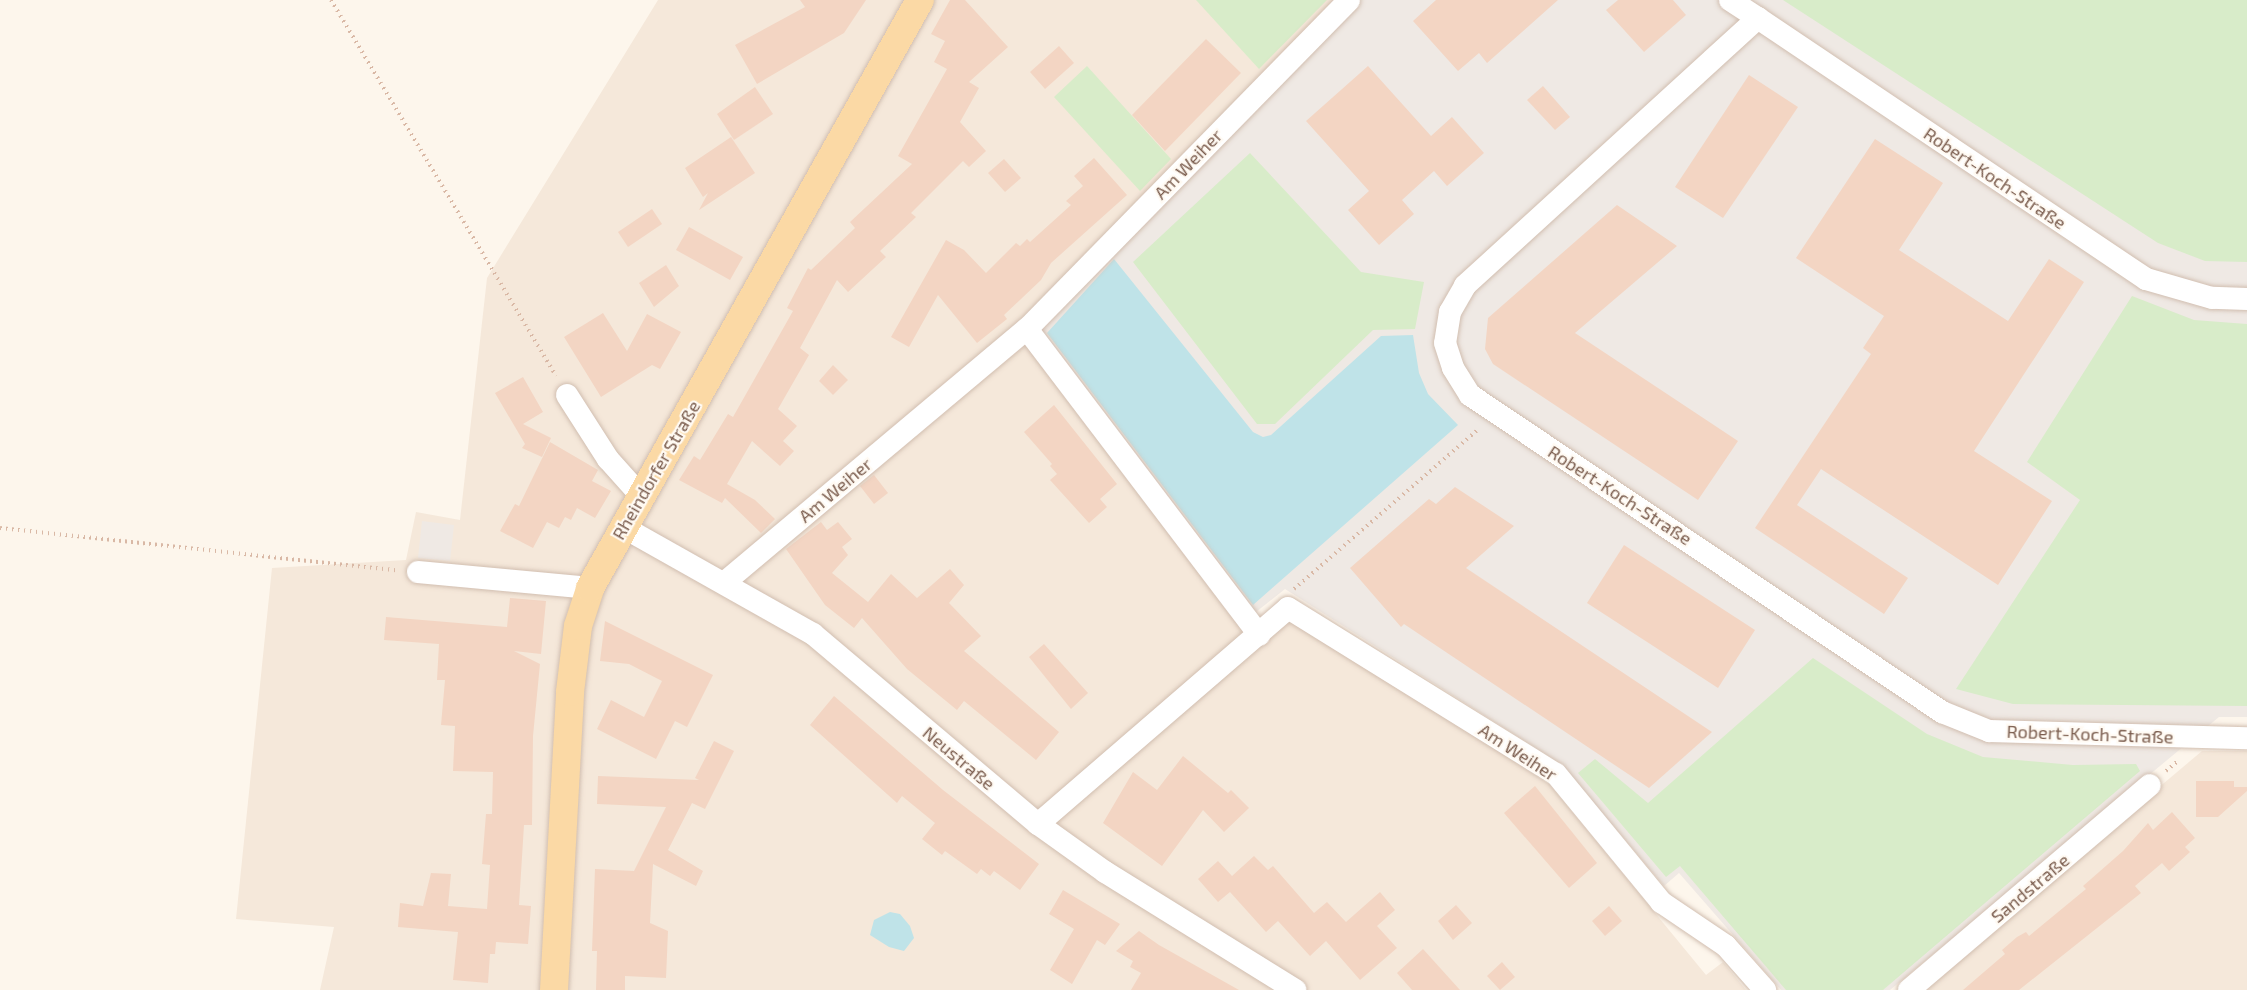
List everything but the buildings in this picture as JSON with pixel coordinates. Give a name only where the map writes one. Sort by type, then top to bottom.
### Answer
[{"type":"main road","name":"Rheindorfer Straße","points":[[554,990],[570,692],[578,626],[590,588],[920,0]]},
{"type":"street","name":"Am Weiher","points":[[725,582],[1028,329],[1349,0]]},
{"type":"street","name":"Robert-Koch-Straße","points":[[1730,0],[2146,279],[2212,298],[2247,299]]},
{"type":"street","name":"Robert-Koch-Straße","points":[[1758,18],[1465,286],[1450,312],[1445,343],[1453,368],[1470,395],[1942,712],[1989,731],[2247,738]]},
{"type":"street","points":[[1028,329],[1259,635]]},
{"type":"street","points":[[567,395],[608,459],[642,496]]},
{"type":"street","name":"Neustraße","points":[[623,527],[725,582],[813,634],[1038,824],[1105,872],[1295,990]]},
{"type":"street","points":[[418,572],[590,588]]},
{"type":"street","points":[[1038,824],[1288,608]]},
{"type":"street","name":"Am Weiher","points":[[1288,608],[1556,774],[1661,902],[1726,946],[1765,990]]},
{"type":"street","name":"Sandstraße","points":[[1909,990],[2150,785]]},
{"type":"path","points":[[331,0],[567,395]]},
{"type":"path","points":[[1288,608],[1288,596],[1298,584],[1496,414]]},
{"type":"path","points":[[0,528],[418,572]]},
{"type":"shaded area","points":[[658,0],[1335,0],[1018,324],[1257,640],[1284,614],[1549,784],[1706,975],[1723,962],[1746,990],[320,990],[334,927],[236,919],[272,568],[406,560],[416,512],[460,520],[487,278]]},
{"type":"shaded area","points":[[1359,0],[2247,0],[2247,717],[2219,717],[1890,990],[1781,990],[1679,873],[1664,886],[1561,764],[1285,589],[1251,616],[1036,333]]},
{"type":"shaded area","points":[[422,521],[454,525],[450,561],[418,558]]},
{"type":"shaded area","points":[[2202,751],[2247,751],[2247,990],[1919,990]]},
{"type":"green space","points":[[1196,0],[1327,0],[1259,69]]},
{"type":"green space","points":[[1783,0],[2247,0],[2247,262],[2205,261],[2158,243]]},
{"type":"green space","points":[[1087,66],[1171,159],[1140,191],[1054,97]]},
{"type":"green space","points":[[1250,153],[1361,272],[1424,282],[1415,329],[1373,330],[1275,424],[1257,424],[1133,262]]},
{"type":"green space","points":[[2132,296],[2194,320],[2247,324],[2247,706],[2013,704],[1956,689],[2080,500],[2027,462]]},
{"type":"green space","points":[[1813,658],[1927,734],[1983,757],[2073,765],[2136,764],[2140,771],[1883,990],[1786,990],[1680,866],[1666,877],[1578,773],[1595,759],[1648,803]]},
{"type":"water","points":[[1114,259],[1253,432],[1263,437],[1271,435],[1381,336],[1413,335],[1419,373],[1428,394],[1458,425],[1253,605],[1047,333]]},
{"type":"water","points":[[890,912],[900,914],[910,926],[914,938],[904,951],[889,947],[870,935],[874,920]]}]
